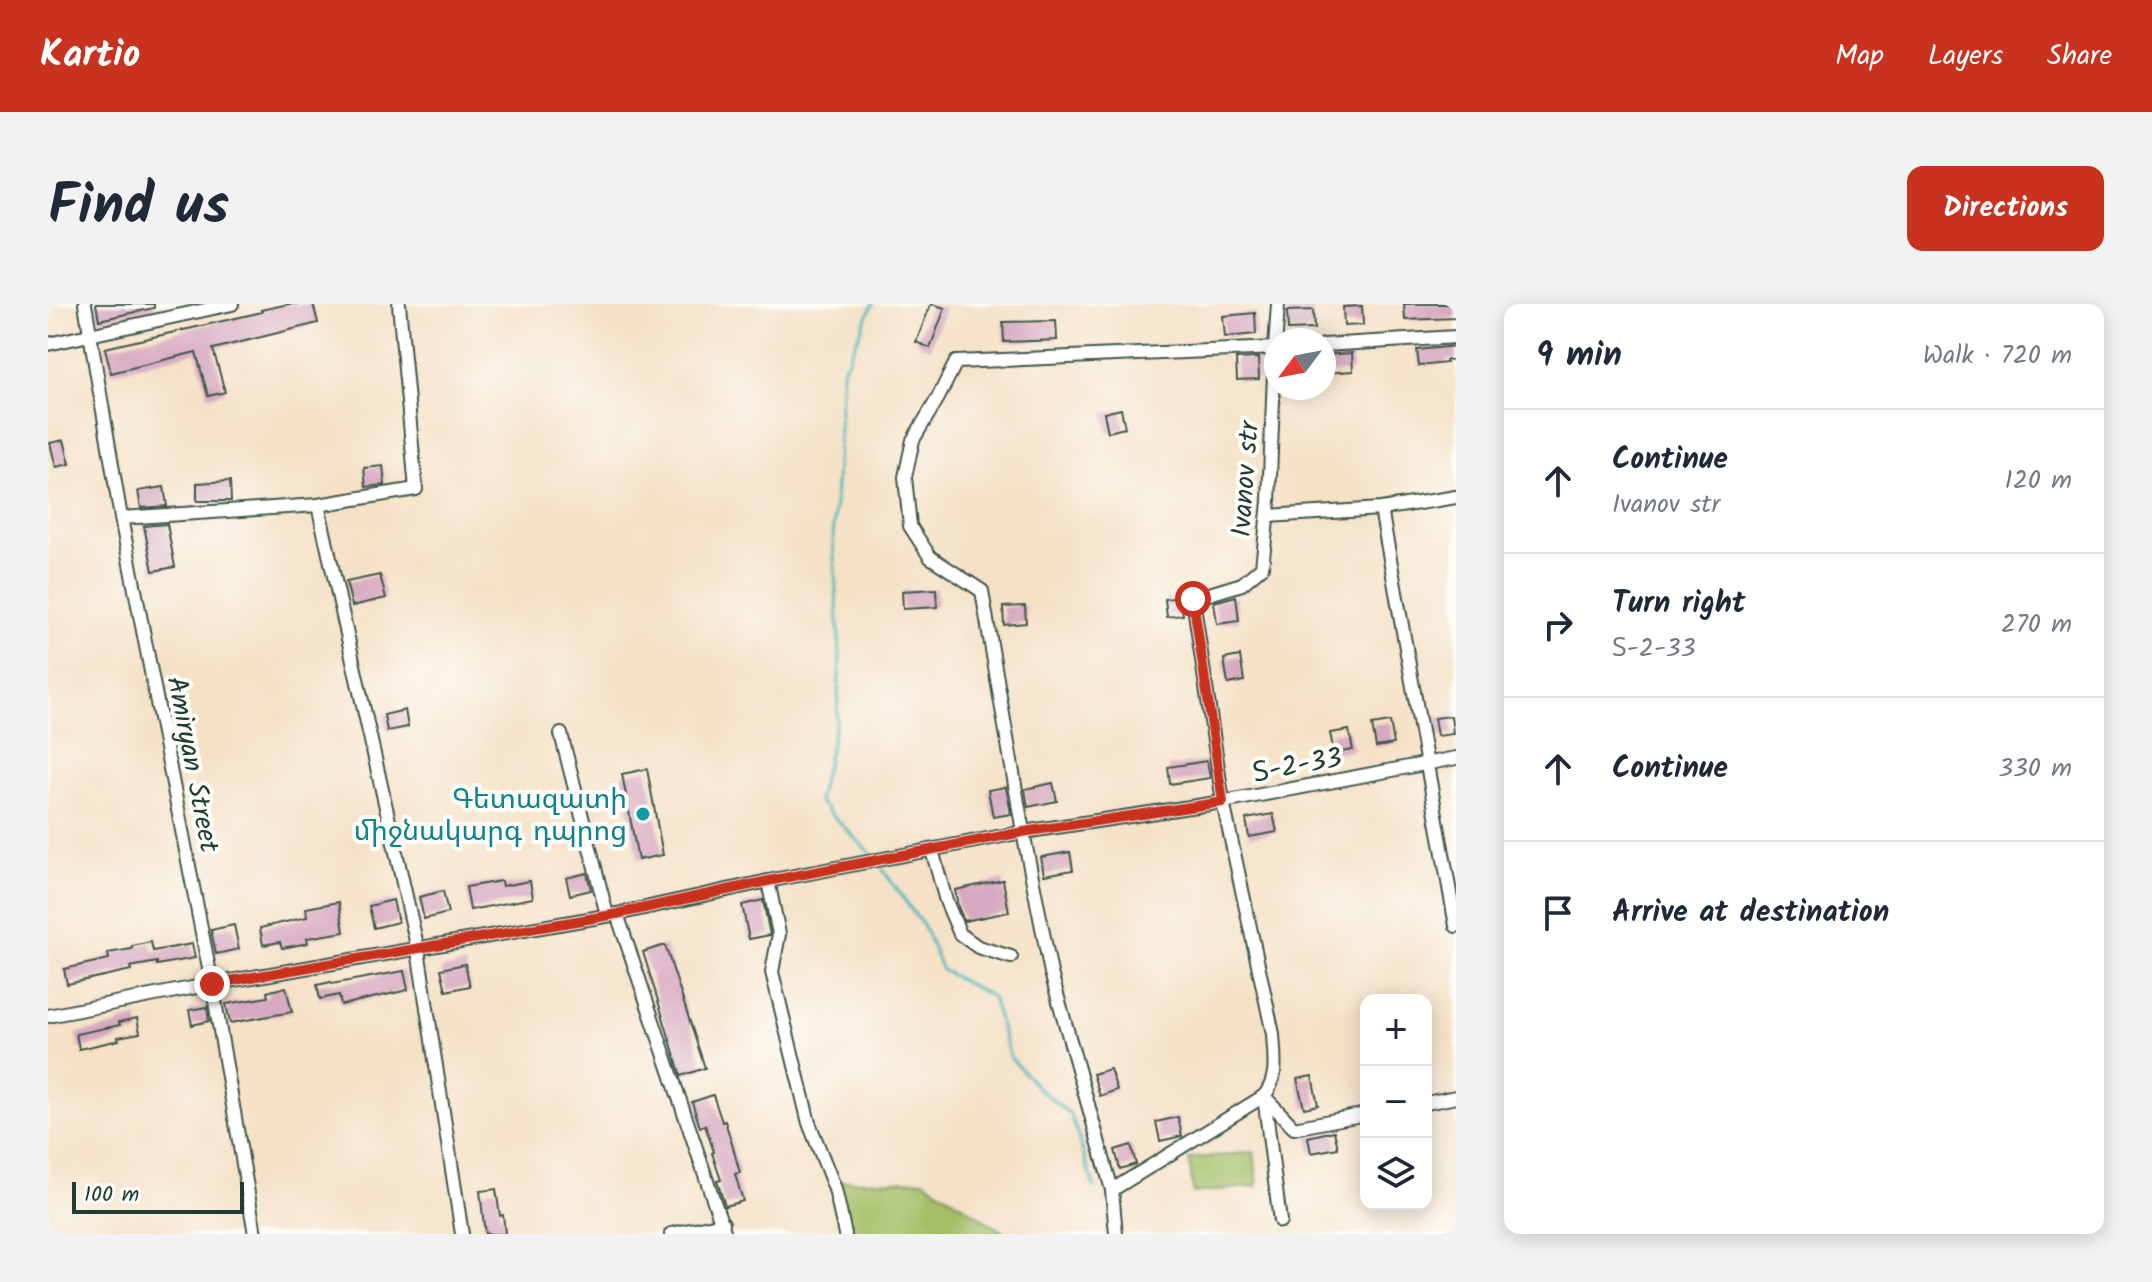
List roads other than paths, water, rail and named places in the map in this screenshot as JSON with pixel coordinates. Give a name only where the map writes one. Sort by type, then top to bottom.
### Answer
[{"type":"street","name":"Amiryan Street","points":[[85,304],[121,518],[212,984],[255,1234]]},
{"type":"street","points":[[48,344],[232,304]]},
{"type":"street","points":[[121,518],[318,505],[416,489],[399,304]]},
{"type":"street","name":"Ivanov str","points":[[1276,328],[1278,304]]},
{"type":"street","points":[[1336,344],[1456,337]]},
{"type":"street","points":[[1116,1234],[1112,1190],[1051,973],[1023,832],[982,591],[930,557],[910,526],[905,477],[913,440],[956,362],[1264,348]]},
{"type":"street","name":"Ivanov str","points":[[1223,802],[1193,599],[1242,584],[1262,567],[1268,516],[1273,400]]},
{"type":"street","points":[[1268,516],[1381,509],[1456,497]]},
{"type":"street","points":[[318,505],[418,950],[462,1234]]},
{"type":"street","points":[[1381,509],[1456,926]]},
{"type":"street","points":[[561,734],[612,915],[724,1229],[671,1234]]},
{"type":"street","name":"Տ-2-33","points":[[48,1016],[212,984],[612,915],[768,881],[1023,832],[1223,802],[1456,758]]},
{"type":"street","points":[[1112,1190],[1264,1096],[1272,1085],[1275,1071],[1273,1034],[1223,802]]},
{"type":"street","points":[[932,850],[946,901],[960,934],[978,947],[1011,957]]},
{"type":"street","points":[[768,881],[779,934],[772,972],[809,1123],[835,1189],[845,1234]]},
{"type":"street","points":[[1264,1096],[1294,1128],[1360,1115]]},
{"type":"street","points":[[1264,1096],[1280,1221]]},
{"type":"street","points":[[1432,1102],[1456,1097]]},
{"type":"waterway","points":[[869,852],[818,801],[837,718],[840,656],[833,539],[842,372],[873,304]]},
{"type":"waterway","points":[[883,870],[924,927],[942,970],[992,997],[1010,1057],[1038,1088],[1071,1115],[1094,1187]]},
{"type":"place","name":"Գետազատի միջնակարգ դպրոց","points":[[643,814]]}]
